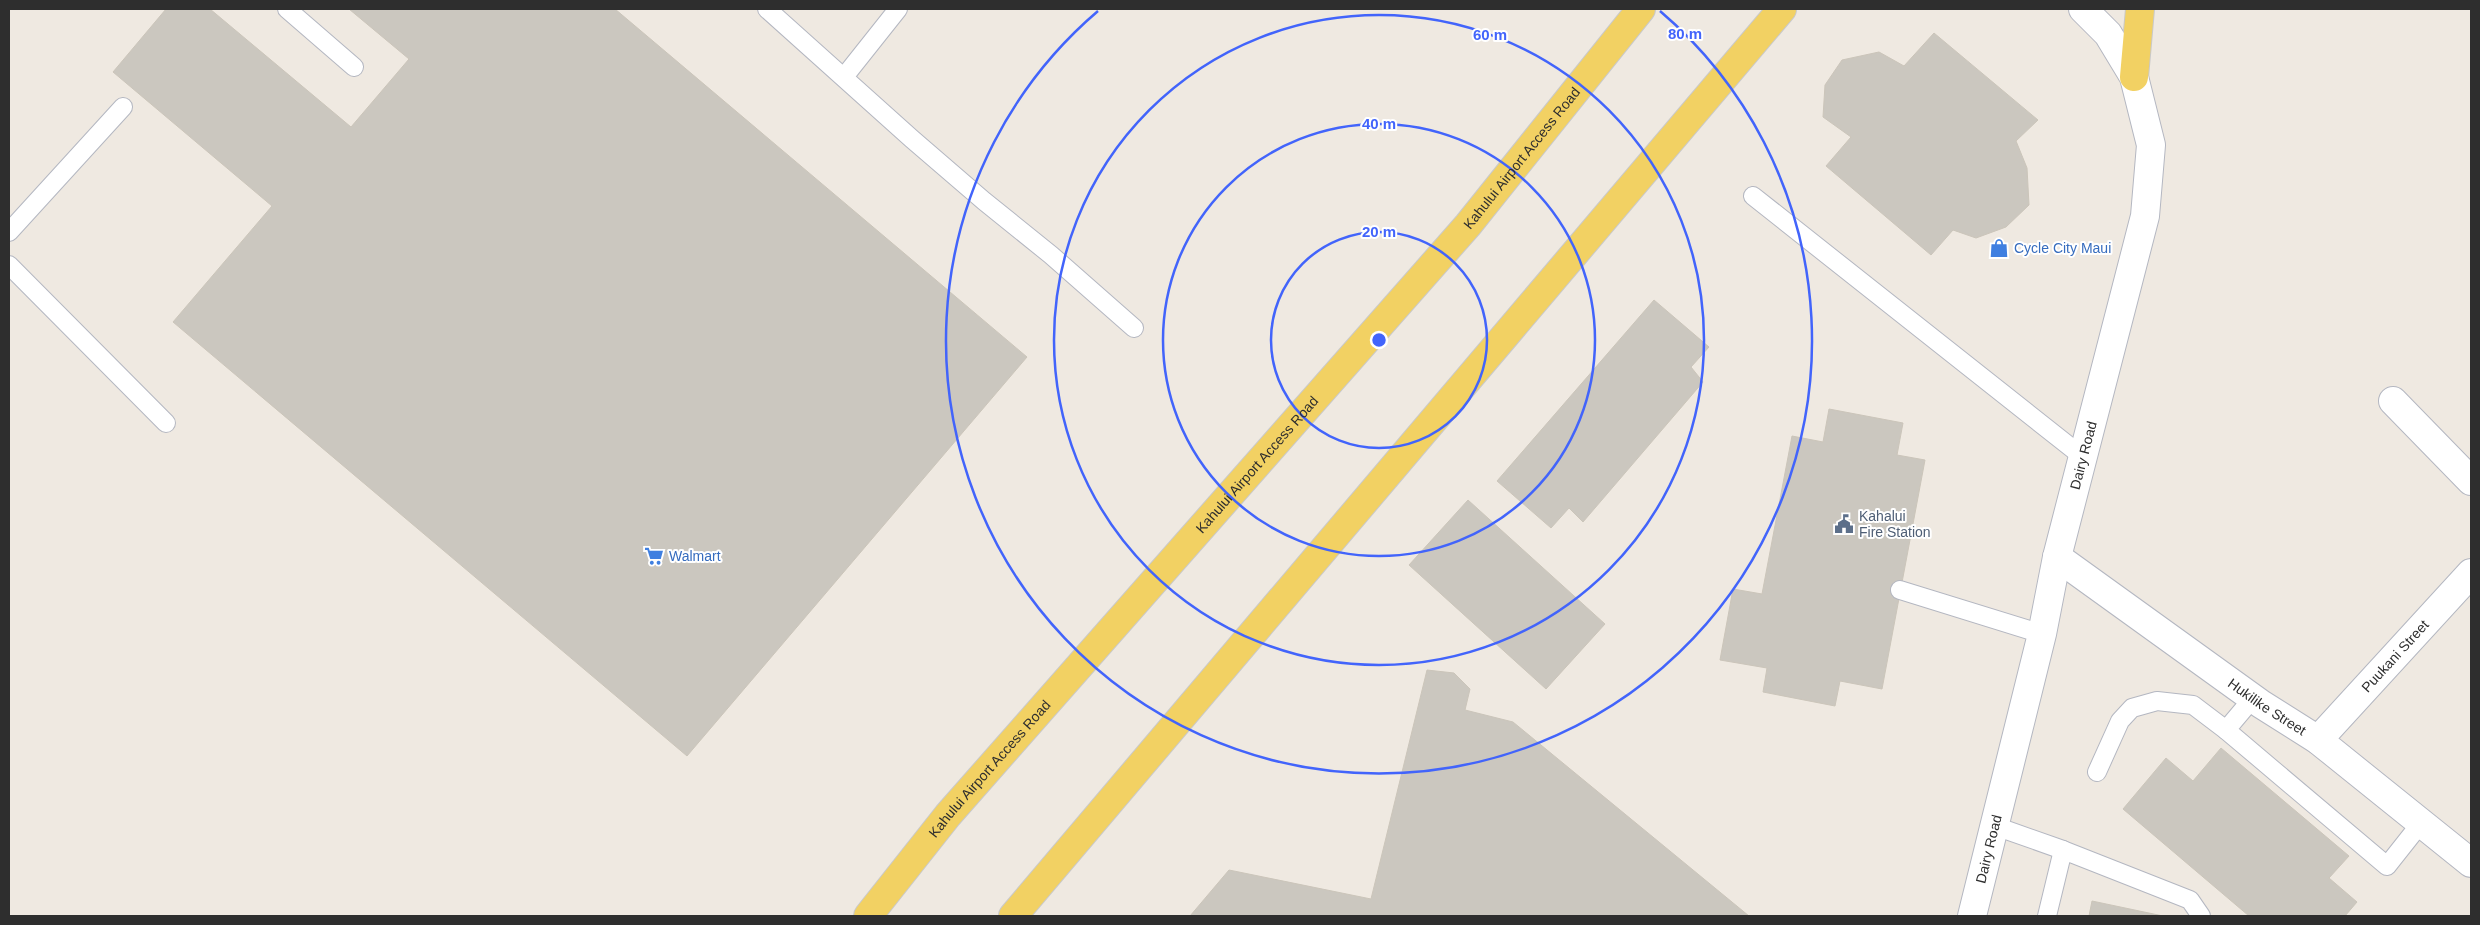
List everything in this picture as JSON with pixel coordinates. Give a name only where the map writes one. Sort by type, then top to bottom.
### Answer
[{"type":"main road","name":"Kahului Airport Access Road","points":[[868,916],[948,815],[1468,225],[1641,9]]},
{"type":"main road","points":[[1013,916],[1782,9]]},
{"type":"main road","name":"Dairy Road","points":[[1972,916],[2042,634],[2057,556],[2145,216],[2150,145],[2134,77],[2108,34],[2083,9]]},
{"type":"main road","points":[[2134,77],[2140,9]]},
{"type":"main road","points":[[2393,401],[2471,481]]},
{"type":"main road","name":"Hukilike Street","points":[[2057,556],[2253,698],[2318,740],[2471,863]]},
{"type":"main road","name":"Puukani Street","points":[[2318,740],[2471,574]]},
{"type":"lane","points":[[287,9],[354,66]]},
{"type":"lane","points":[[767,9],[963,183],[1051,255],[1134,328]]},
{"type":"lane","points":[[844,77],[898,9]]},
{"type":"lane","points":[[9,232],[123,107]]},
{"type":"lane","points":[[1753,196],[2083,456]]},
{"type":"lane","points":[[9,265],[166,423]]},
{"type":"lane","points":[[1900,590],[2042,634]]},
{"type":"lane","points":[[2226,730],[2253,698]]},
{"type":"lane","points":[[2097,772],[2120,721],[2132,708],[2156,701],[2193,705],[2226,730],[2387,866],[2421,823]]},
{"type":"lane","points":[[1995,826],[2063,850],[2190,900],[2201,916]]},
{"type":"lane","points":[[2047,916],[2063,850]]},
{"type":"building","name":"Walmart","points":[[166,9],[210,9],[351,127],[409,59],[349,9],[615,9],[1027,357],[687,756],[173,322],[272,206],[113,72]]},
{"type":"building","points":[[1934,33],[2038,120],[2016,141],[2027,168],[2029,205],[2006,227],[1976,238],[1953,230],[1931,255],[1826,166],[1851,137],[1823,117],[1825,85],[1842,60],[1879,52],[1904,66]]},
{"type":"building","points":[[1654,300],[1709,347],[1691,367],[1703,382],[1583,522],[1569,508],[1551,528],[1497,481]]},
{"type":"building","name":"Kahalui Fire Station","points":[[1829,409],[1903,423],[1897,455],[1925,460],[1882,689],[1840,681],[1835,706],[1763,692],[1767,668],[1720,660],[1733,589],[1762,594],[1792,436],[1823,442]]},
{"type":"building","points":[[1468,500],[1605,624],[1546,689],[1409,565]]},
{"type":"building","points":[[1427,670],[1454,673],[1470,689],[1465,710],[1513,722],[1749,916],[1190,916],[1229,870],[1371,899]]},
{"type":"building","points":[[2221,748],[2349,856],[2329,878],[2357,902],[2345,916],[2249,916],[2123,809],[2166,758],[2193,781]]},
{"type":"building","points":[[2092,901],[2163,916],[2089,916]]},
{"type":"place","name":"Cycle City Maui","points":[[1999,248]]},
{"type":"place","name":"Kahalui Fire Station","points":[[1844,524]]},
{"type":"place","name":"Walmart","points":[[654,556]]}]
